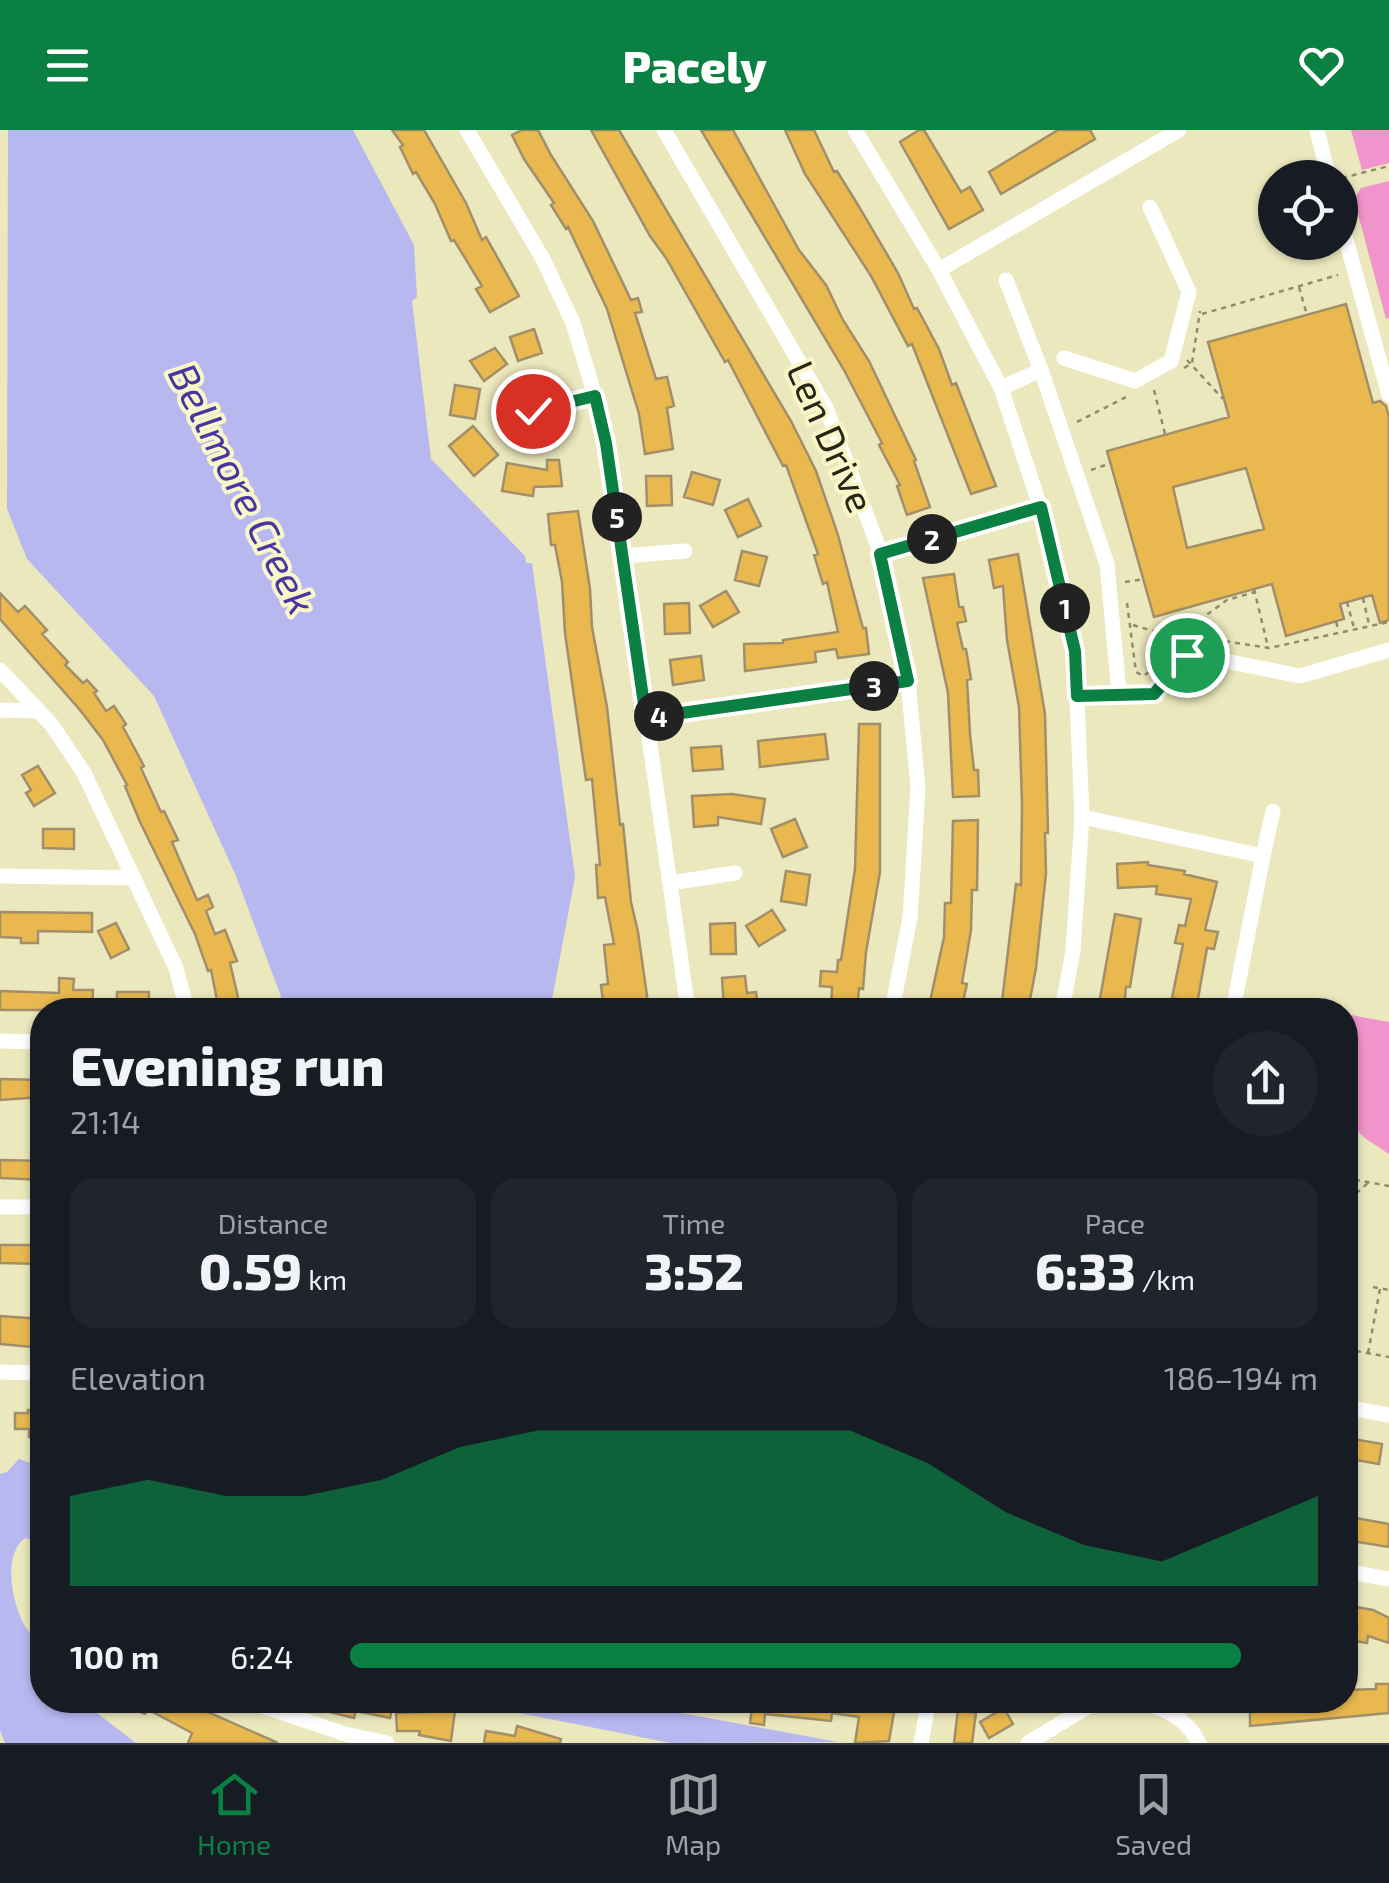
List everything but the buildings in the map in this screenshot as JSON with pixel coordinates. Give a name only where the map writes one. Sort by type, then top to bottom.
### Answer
[{"type":"street","points":[[467,130],[544,260],[573,323],[595,396],[623,556],[686,998]]},
{"type":"street","name":"Len Drive","points":[[664,130],[826,408],[880,554],[908,681],[918,788],[910,918],[894,998]]},
{"type":"street","points":[[855,130],[938,270],[1001,388],[1041,507],[1075,651],[1082,817],[1073,950],[1064,998]]},
{"type":"street","points":[[938,270],[1179,130]]},
{"type":"street","points":[[1317,130],[1324,160]]},
{"type":"street","points":[[1064,358],[1135,381],[1171,361],[1188,292],[1150,206]]},
{"type":"street","points":[[1352,260],[1389,394]]},
{"type":"street","points":[[1006,280],[1108,564],[1119,693]]},
{"type":"street","points":[[1001,388],[1041,370]]},
{"type":"street","points":[[533,411],[595,396]]},
{"type":"street","points":[[880,554],[1041,507]]},
{"type":"street","points":[[623,556],[686,551]]},
{"type":"street","points":[[1077,696],[1154,694],[1191,654],[1300,676],[1389,650]]},
{"type":"street","points":[[0,670],[51,724],[84,773],[176,968],[184,998]]},
{"type":"street","points":[[646,718],[908,681]]},
{"type":"street","points":[[0,710],[37,711]]},
{"type":"street","points":[[1235,998],[1273,810]]},
{"type":"street","points":[[1082,817],[1263,856]]},
{"type":"street","points":[[670,883],[735,873]]},
{"type":"street","points":[[0,876],[134,878]]},
{"type":"street","points":[[0,1042],[30,1042]]},
{"type":"street","points":[[0,1207],[30,1207]]},
{"type":"street","points":[[0,1372],[30,1373]]},
{"type":"street","points":[[1358,1409],[1389,1415]]},
{"type":"street","points":[[1358,1573],[1389,1579]]},
{"type":"street","points":[[283,1713],[345,1734],[387,1743]]},
{"type":"street","points":[[922,1743],[927,1713]]},
{"type":"street","points":[[1028,1743],[1078,1713]]},
{"type":"street","points":[[1173,1713],[1190,1727],[1199,1743]]},
{"type":"path","points":[[1358,174],[1389,166]]},
{"type":"path","points":[[1182,320],[1340,274]]},
{"type":"path","points":[[1299,286],[1307,314]]},
{"type":"path","points":[[1180,356],[1223,398]]},
{"type":"path","points":[[1152,384],[1166,434]]},
{"type":"path","points":[[1120,388],[1134,393]]},
{"type":"path","points":[[1094,480],[1091,470],[1111,463]]},
{"type":"path","points":[[1123,582],[1144,579]]},
{"type":"path","points":[[1126,602],[1139,676],[1155,668],[1180,634],[1228,600],[1255,591],[1269,648]]},
{"type":"path","points":[[1363,598],[1370,626]]},
{"type":"path","points":[[1347,602],[1354,629]]},
{"type":"path","points":[[1336,622],[1339,633]]},
{"type":"path","points":[[1180,634],[1269,648],[1389,622]]},
{"type":"path","points":[[1130,624],[1175,638]]},
{"type":"path","points":[[1358,1180],[1389,1186]]},
{"type":"path","points":[[1358,1191],[1369,1182]]},
{"type":"path","points":[[1373,1287],[1389,1290]]},
{"type":"path","points":[[1368,1353],[1380,1289]]},
{"type":"path","points":[[1358,1351],[1389,1357]]},
{"type":"shaded area","points":[[1351,130],[1389,130],[1389,163],[1362,170]]},
{"type":"shaded area","points":[[1389,181],[1386,319],[1358,214],[1361,188]]},
{"type":"shaded area","points":[[1358,1016],[1389,1022],[1389,1154],[1358,1131]]},
{"type":"water","name":"Bellmore Creek","points":[[8,130],[353,130],[414,245],[417,297],[412,301],[431,459],[525,556],[526,563],[532,563],[575,877],[552,998],[282,998],[236,876],[154,696],[27,559],[7,509]]},
{"type":"water","points":[[19,1459],[30,1463],[30,1539],[25,1538],[18,1546],[11,1568],[20,1617],[30,1633],[30,1713],[97,1713],[136,1743],[5,1743],[0,1730],[0,1474]]},
{"type":"water","points":[[519,1713],[681,1713],[838,1742],[671,1743]]},
{"type":"route","points":[[533,411],[595,396],[606,443],[646,718],[908,681],[880,554],[1041,507],[1075,651],[1077,696],[1154,694],[1187,655]]}]
